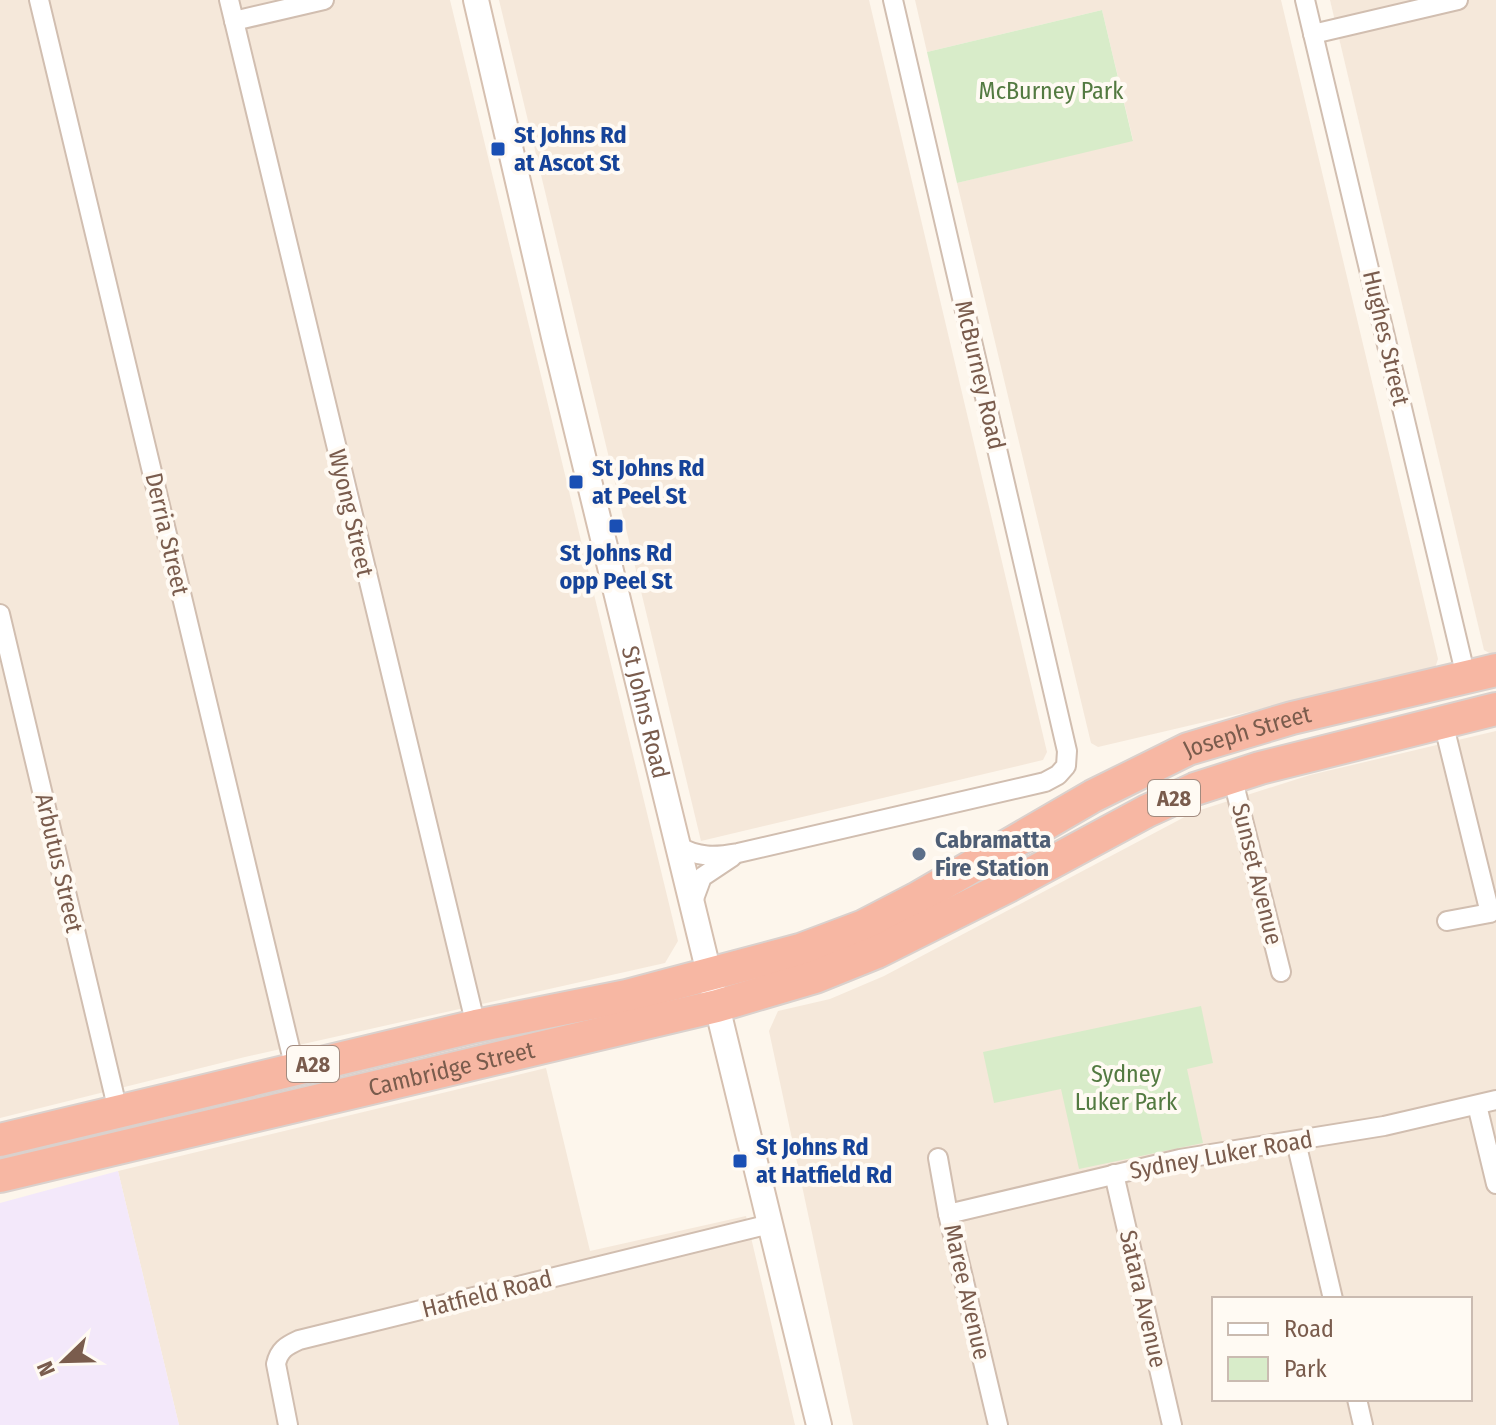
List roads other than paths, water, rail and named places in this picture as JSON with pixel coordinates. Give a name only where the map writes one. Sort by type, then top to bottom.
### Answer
[{"type":"highway","name":"Joseph Street","points":[[709,975],[800,950],[864,926],[1093,796],[1188,749],[1292,718],[1481,674]]},
{"type":"highway","name":"Joseph Street","points":[[717,1006],[815,977],[877,952],[1195,789],[1232,776],[1496,709]]},
{"type":"highway","name":"Cambridge Street","points":[[0,1140],[476,1026],[627,996],[709,975]]},
{"type":"highway","name":"Cambridge Street","points":[[0,1176],[717,1006]]},
{"type":"main road","name":"St Johns Road","points":[[476,0],[819,1425]]},
{"type":"street","name":"Derria Street","points":[[39,0],[295,1069]]},
{"type":"street","name":"Wyong Street","points":[[229,0],[402,729],[476,1026]]},
{"type":"street","points":[[234,21],[324,0]]},
{"type":"street","name":"McBurney Road","points":[[738,853],[1045,782],[1066,766],[1067,751],[893,0]]},
{"type":"street","name":"Hughes Street","points":[[1305,0],[1481,674]]},
{"type":"street","points":[[1313,34],[1458,0]]},
{"type":"street","name":"Arbutus Street","points":[[0,614],[118,1111]]},
{"type":"street","points":[[1443,722],[1490,913],[1447,921]]},
{"type":"street","name":"Sunset Avenue","points":[[1232,776],[1281,972]]},
{"type":"street","points":[[678,846],[690,853],[714,857],[738,853]]},
{"type":"street","points":[[692,904],[702,877],[738,853]]},
{"type":"street","name":"Sydney Luker Road","points":[[948,1214],[1180,1159],[1384,1126],[1496,1100]]},
{"type":"street","points":[[1477,1105],[1496,1184]]},
{"type":"street","points":[[1296,1142],[1333,1297]]},
{"type":"street","name":"Maree Avenue","points":[[938,1158],[948,1214],[998,1425]]},
{"type":"street","name":"Satara Avenue","points":[[1114,1174],[1172,1425]]},
{"type":"street","name":"Hatfield Road","points":[[288,1425],[276,1364],[285,1346],[299,1340],[770,1224]]},
{"type":"street","points":[[1357,1401],[1363,1425]]},
{"type":"place","name":"St Johns Rd at Ascot St","points":[[498,149]]},
{"type":"place","name":"St Johns Rd at Peel St","points":[[576,482]]},
{"type":"place","name":"St Johns Rd opp Peel St","points":[[616,526]]},
{"type":"place","name":"Cabramatta Fire Station","points":[[919,854]]},
{"type":"place","name":"St Johns Rd at Hatfield Rd","points":[[740,1161]]},
{"type":"park label","name":"McBurney Park","points":[[1051,91]]},
{"type":"park label","name":"Sydney Luker Park","points":[[1126,1088]]}]
